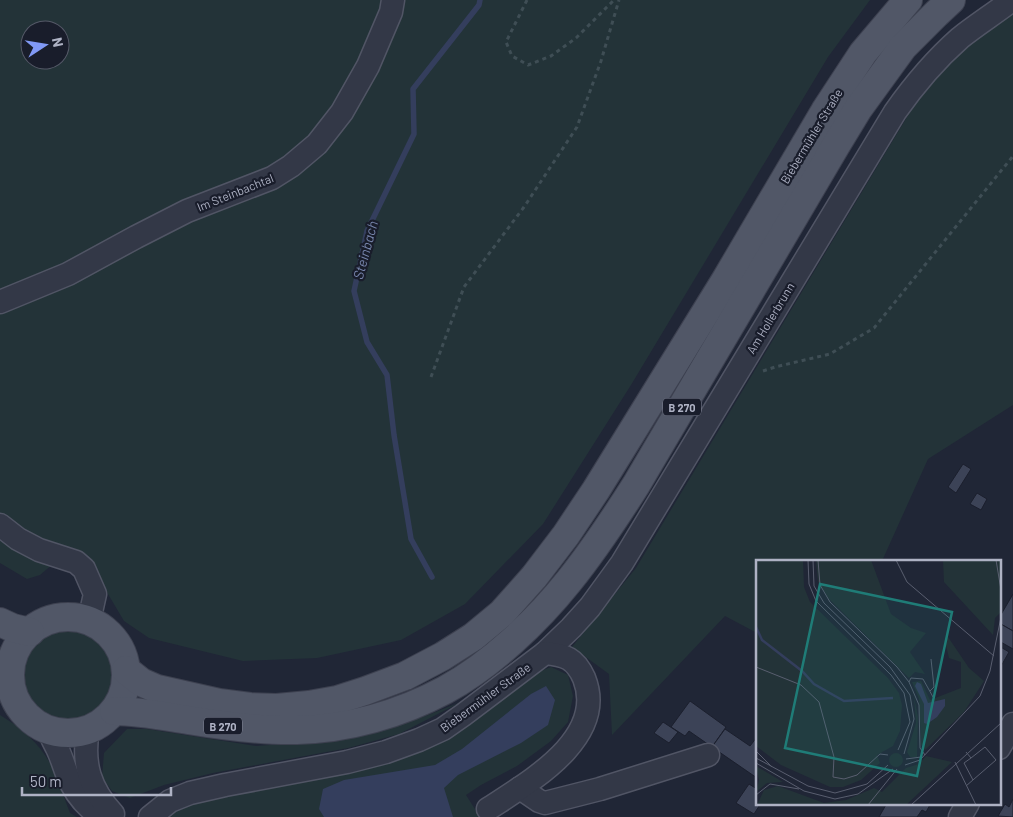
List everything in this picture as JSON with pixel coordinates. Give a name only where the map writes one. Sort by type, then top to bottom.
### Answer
[{"type":"main road","name":"Biebermühler Straße","points":[[126,670],[141,682],[157,689],[219,703],[250,707],[285,708],[309,705],[365,692],[405,676],[465,642],[502,613],[534,577],[566,535],[596,490],[725,281],[825,111],[863,54],[908,0]]},
{"type":"main road","name":"B 270","points":[[114,711],[140,712],[236,727],[297,730],[334,727],[382,716],[420,702],[455,684],[497,654],[520,634],[569,582],[612,522],[858,109],[903,47],[951,0]]},
{"type":"main road","points":[[64,617],[77,618],[89,621],[100,627],[110,635],[118,646],[126,670],[124,692],[114,711],[102,722],[80,732],[65,733],[49,730],[32,720],[25,714],[14,697],[6,674],[19,644],[40,624],[52,619],[64,617]]},
{"type":"main road","points":[[0,622],[13,628],[30,632]]},
{"type":"street","name":"Im Steinbachtal","points":[[0,302],[68,274],[187,211],[272,178],[291,166],[316,144],[342,112],[368,66],[394,0]]},
{"type":"street","name":"Am Hollerbrunn","points":[[545,653],[590,607],[622,563],[894,112],[936,61],[961,38],[1013,1]]},
{"type":"street","points":[[0,525],[18,539],[39,550],[76,562],[84,569],[96,594],[89,621]]},
{"type":"street","points":[[488,809],[520,788],[562,755],[580,733],[586,717],[589,701],[587,686],[581,671],[572,661],[560,654],[545,653]]},
{"type":"street","name":"Biebermühler Straße","points":[[150,817],[170,800],[190,793],[347,762],[386,752],[419,740],[443,729],[545,653]]},
{"type":"street","points":[[1000,746],[1013,724]]},
{"type":"street","points":[[49,730],[72,786],[80,798],[102,817]]},
{"type":"street","points":[[88,730],[85,750],[90,778],[96,792],[116,817]]},
{"type":"street","points":[[520,788],[545,803],[600,789],[708,755]]},
{"type":"street","points":[[960,817],[967,804]]},
{"type":"path","points":[[527,0],[506,42],[512,56],[528,65],[551,56],[576,38],[614,0]]},
{"type":"path","points":[[431,376],[464,287],[524,207],[577,128],[601,61],[618,0]]},
{"type":"path","points":[[733,381],[775,367],[830,354],[874,328],[1013,156]]},
{"type":"shaded area","points":[[0,0],[870,0],[828,57],[631,385],[543,524],[465,604],[401,640],[317,658],[243,661],[149,638],[124,621],[89,560],[68,551],[40,575],[27,579],[0,563]]},
{"type":"shaded area","points":[[1013,0],[1013,405],[928,459],[882,560],[756,560],[756,632],[725,616],[612,735],[609,674],[572,647],[636,568],[934,72]]},
{"type":"shaded area","points":[[68,627],[85,631],[100,641],[110,656],[114,673],[110,690],[100,705],[85,715],[68,719],[51,715],[36,705],[26,690],[22,673],[26,656],[36,641],[51,631]]},
{"type":"shaded area","points":[[551,667],[568,675],[573,696],[568,722],[551,741],[517,766],[466,795],[480,817],[169,817],[189,801],[422,748],[460,732],[525,677]]},
{"type":"shaded area","points":[[461,702],[399,734],[348,748],[213,773],[164,785],[130,798],[112,791],[102,777],[104,753],[127,729],[147,729],[256,746],[310,742],[370,733],[420,718]]},
{"type":"shaded area","points":[[0,715],[15,725],[40,748],[53,769],[70,813],[77,817],[0,817]]},
{"type":"water","points":[[546,686],[555,700],[548,725],[521,743],[458,775],[444,788],[453,817],[324,817],[319,809],[323,789],[344,780],[435,765],[462,749],[531,694]]},
{"type":"building","points":[[963,464],[971,469],[956,493],[948,487]]},
{"type":"building","points":[[977,493],[987,499],[981,510],[970,504]]},
{"type":"building","points":[[1013,594],[1013,631],[1000,624],[1000,616]]},
{"type":"building","points":[[1000,624],[1013,631],[1013,649],[1000,642]]},
{"type":"building","points":[[1000,647],[1009,652],[1000,668]]},
{"type":"building","points":[[690,701],[726,727],[712,747],[689,731],[685,736],[671,727]]},
{"type":"building","points":[[663,722],[678,732],[669,743],[654,733]]},
{"type":"building","points":[[725,729],[750,746],[756,738],[756,777],[712,747]]},
{"type":"building","points":[[749,784],[756,788],[756,804],[760,804],[754,814],[736,803]]},
{"type":"building","points":[[1013,799],[1013,817],[998,816],[1005,804],[1009,807]]},
{"type":"building","points":[[886,804],[930,804],[926,812],[922,810],[917,817],[879,817]]},
{"type":"waterway","name":"Steinbach","points":[[432,577],[411,539],[394,435],[387,375],[367,342],[354,291],[367,231],[414,134],[413,89],[479,5],[480,0]]}]
